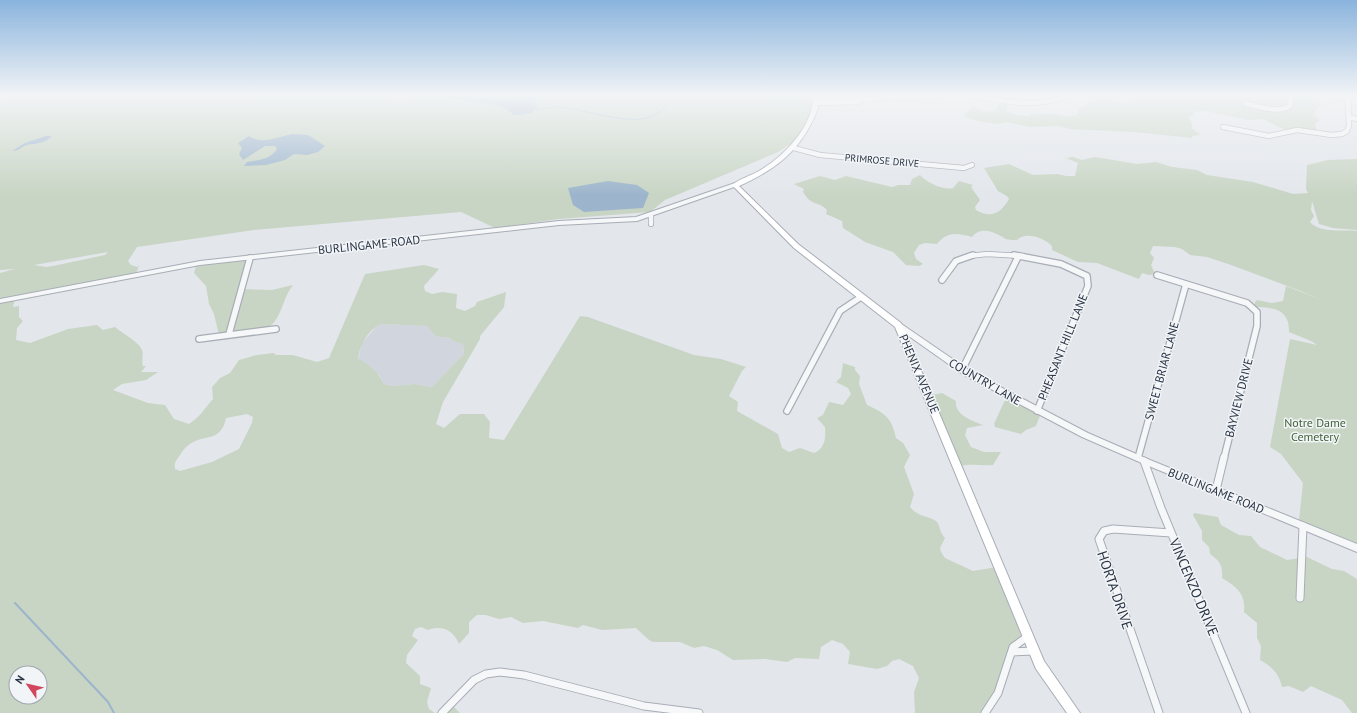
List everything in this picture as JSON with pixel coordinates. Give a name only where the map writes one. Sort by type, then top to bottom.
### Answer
[{"type":"main road","points":[[735,185],[775,165],[794,148],[805,129]]},
{"type":"main road","name":"PHENIX AVENUE","points":[[735,185],[796,246],[898,325],[1027,637],[1048,678],[1074,713]]},
{"type":"street","points":[[1235,129],[1269,136],[1297,130],[1332,135],[1342,134],[1347,129]]},
{"type":"street","name":"PRIMROSE DRIVE","points":[[794,148],[820,155],[964,168],[972,165]]},
{"type":"street","name":"BURLINGAME ROAD","points":[[0,301],[169,268],[559,223],[637,219],[651,216],[735,185]]},
{"type":"street","points":[[651,216],[651,224]]},
{"type":"street","name":"PHEASANT HILL LANE","points":[[942,280],[954,262],[966,257],[988,254],[1043,260],[1068,267],[1088,276],[1088,286],[1037,411]]},
{"type":"street","points":[[962,370],[1018,257]]},
{"type":"street","points":[[229,334],[250,258]]},
{"type":"street","points":[[1157,275],[1186,284]]},
{"type":"street","name":"BAYVIEW DRIVE","points":[[1186,284],[1239,300],[1254,307],[1258,314],[1258,326],[1216,490]]},
{"type":"street","name":"SWEET BRIAR LANE","points":[[1141,460],[1186,284]]},
{"type":"street","points":[[787,411],[840,312],[847,305],[861,297]]},
{"type":"street","name":"COUNTRY LANE","points":[[898,325],[962,370],[1077,431]]},
{"type":"street","points":[[199,339],[276,329]]},
{"type":"street","name":"BURLINGAME ROAD","points":[[1077,431],[1141,460],[1357,548]]},
{"type":"street","name":"VINCENZO DRIVE","points":[[1141,460],[1246,713]]},
{"type":"street","points":[[1300,598],[1303,526]]},
{"type":"street","name":"HORTA DRIVE","points":[[1159,713],[1099,539],[1101,533],[1105,530],[1113,529],[1171,533]]},
{"type":"street","points":[[985,713],[998,693],[1017,642],[1027,637]]},
{"type":"street","points":[[1012,652],[1034,651]]},
{"type":"street","points":[[442,713],[472,683],[486,674],[504,673],[524,675],[644,706],[699,713]]},
{"type":"shaded area","points":[[382,324],[427,326],[435,336],[450,338],[453,341],[463,344],[464,354],[432,387],[415,384],[392,386],[384,384],[380,376],[358,360],[362,343],[376,327]]},
{"type":"green space","points":[[0,129],[804,129],[796,140],[778,152],[665,200],[650,212],[559,219],[495,228],[461,212],[254,230],[137,247],[128,261],[131,265],[137,267],[139,265],[136,274],[123,276],[115,283],[107,279],[15,298],[13,307],[19,306],[19,317],[23,321],[17,328],[16,340],[30,343],[68,329],[97,325],[103,330],[115,327],[141,347],[143,352],[143,366],[146,366],[141,372],[158,372],[146,380],[122,384],[113,390],[148,403],[165,405],[174,419],[189,424],[199,416],[213,399],[212,387],[220,378],[230,373],[239,360],[257,355],[274,353],[276,355],[293,355],[317,362],[329,358],[365,274],[424,265],[439,269],[424,286],[425,291],[432,294],[442,292],[457,294],[456,308],[465,311],[475,306],[477,302],[506,292],[504,307],[480,336],[480,339],[443,402],[436,424],[444,428],[460,414],[484,414],[490,422],[489,438],[504,440],[580,316],[588,317],[694,355],[721,359],[746,367],[742,371],[729,396],[738,402],[737,411],[778,434],[782,448],[789,452],[800,448],[814,453],[823,445],[825,439],[825,427],[817,418],[823,415],[829,402],[843,405],[851,394],[848,388],[836,382],[841,377],[843,363],[855,367],[855,370],[860,376],[859,384],[867,405],[887,417],[896,438],[903,443],[910,455],[904,467],[914,494],[910,507],[913,511],[920,515],[933,519],[937,522],[945,538],[940,548],[945,558],[973,571],[997,567],[1026,635],[1016,642],[986,713],[915,713],[914,692],[919,678],[913,666],[899,659],[892,661],[887,666],[877,669],[848,664],[850,652],[843,644],[832,640],[821,647],[819,659],[795,658],[787,662],[765,659],[733,660],[717,650],[704,646],[694,648],[680,642],[653,642],[636,628],[602,630],[583,625],[578,628],[543,621],[523,623],[511,617],[499,619],[486,615],[477,615],[469,622],[469,633],[459,644],[454,635],[446,630],[438,628],[428,630],[421,627],[415,629],[412,636],[418,640],[407,655],[406,663],[420,676],[420,684],[431,688],[427,702],[429,709],[435,713],[0,713],[0,273],[15,269],[0,270]],"holes":[[[108,252],[105,255],[46,267],[34,265]],[[382,324],[427,326],[435,336],[450,338],[453,341],[463,344],[464,354],[432,387],[415,384],[392,386],[384,384],[373,369],[358,359],[363,343],[377,326]],[[247,414],[253,417],[252,423],[239,449],[212,462],[180,471],[175,469],[176,462],[185,448],[197,441],[217,434],[223,427],[226,418]]]},
{"type":"green space","points":[[1076,129],[1192,129],[1200,134],[1192,136],[1192,138],[1135,132]]},
{"type":"green space","points":[[1284,129],[1316,129],[1317,133],[1287,131]]},
{"type":"green space","name":"Notre Dame Cemetery","points":[[1073,157],[1082,160],[1095,157],[1137,164],[1156,162],[1172,167],[1197,170],[1207,175],[1253,182],[1293,194],[1308,193],[1306,189],[1307,165],[1328,160],[1357,159],[1357,230],[1333,228],[1319,224],[1312,201],[1311,210],[1314,216],[1310,222],[1315,226],[1326,230],[1357,231],[1357,544],[1299,520],[1303,483],[1281,454],[1270,447],[1290,339],[1317,345],[1289,332],[1289,324],[1283,314],[1279,311],[1254,307],[1255,302],[1257,300],[1272,303],[1283,301],[1286,286],[1322,300],[1298,290],[1231,265],[1207,257],[1190,255],[1182,249],[1175,247],[1153,246],[1150,253],[1154,258],[1151,265],[1155,274],[1149,275],[1142,273],[1139,279],[1097,263],[1078,262],[1052,250],[1052,246],[1049,243],[1040,238],[1025,236],[1017,240],[1010,240],[988,231],[979,232],[972,237],[953,234],[945,237],[937,244],[925,243],[919,245],[914,253],[916,259],[923,264],[919,266],[906,265],[893,252],[865,242],[843,228],[842,221],[826,214],[827,210],[824,207],[809,200],[803,192],[804,189],[794,184],[820,176],[835,180],[846,176],[892,187],[898,185],[910,185],[912,179],[920,175],[931,183],[949,189],[953,188],[959,181],[973,185],[971,187],[980,200],[975,207],[976,210],[981,213],[991,214],[1003,208],[1009,199],[1007,196],[998,191],[984,168],[1009,164],[1033,175],[1057,174],[1075,176],[1078,163],[1066,158]]},
{"type":"green space","points":[[249,257],[241,289],[272,290],[293,285],[278,317],[271,325],[258,330],[219,335],[214,314],[209,304],[206,286],[194,273],[197,263]]},
{"type":"green space","points":[[942,393],[956,401],[956,406],[961,414],[983,425],[967,428],[965,435],[971,447],[984,452],[1001,452],[993,465],[970,465],[957,467],[928,396]]},
{"type":"green space","points":[[1010,397],[1041,413],[1036,426],[1021,434],[995,427],[994,424],[1004,402]]},
{"type":"green space","points":[[1194,513],[1218,517],[1221,525],[1239,535],[1251,536],[1260,547],[1287,560],[1307,557],[1332,569],[1344,571],[1357,579],[1357,713],[1352,713],[1342,700],[1311,686],[1303,692],[1289,686],[1282,687],[1279,678],[1274,671],[1260,660],[1261,646],[1257,638],[1257,623],[1244,612],[1244,600],[1236,588],[1222,578],[1220,564],[1210,554],[1209,547],[1202,540],[1202,531],[1193,515]]},
{"type":"green space","points":[[453,706],[460,713],[435,713]]},
{"type":"water","points":[[292,134],[308,135],[325,146],[318,152],[307,155],[294,154],[285,160],[266,165],[244,166],[247,162],[259,160],[271,155],[277,149],[275,146],[265,146],[243,160],[239,154],[242,148],[238,143],[249,136],[253,139],[264,140]]},
{"type":"water","points":[[46,136],[52,136],[43,142],[27,145],[12,151],[25,143]]},
{"type":"water","points":[[608,181],[637,185],[649,193],[643,208],[584,212],[573,205],[568,188]]},
{"type":"waterway","points":[[15,603],[108,702],[114,713]]}]
